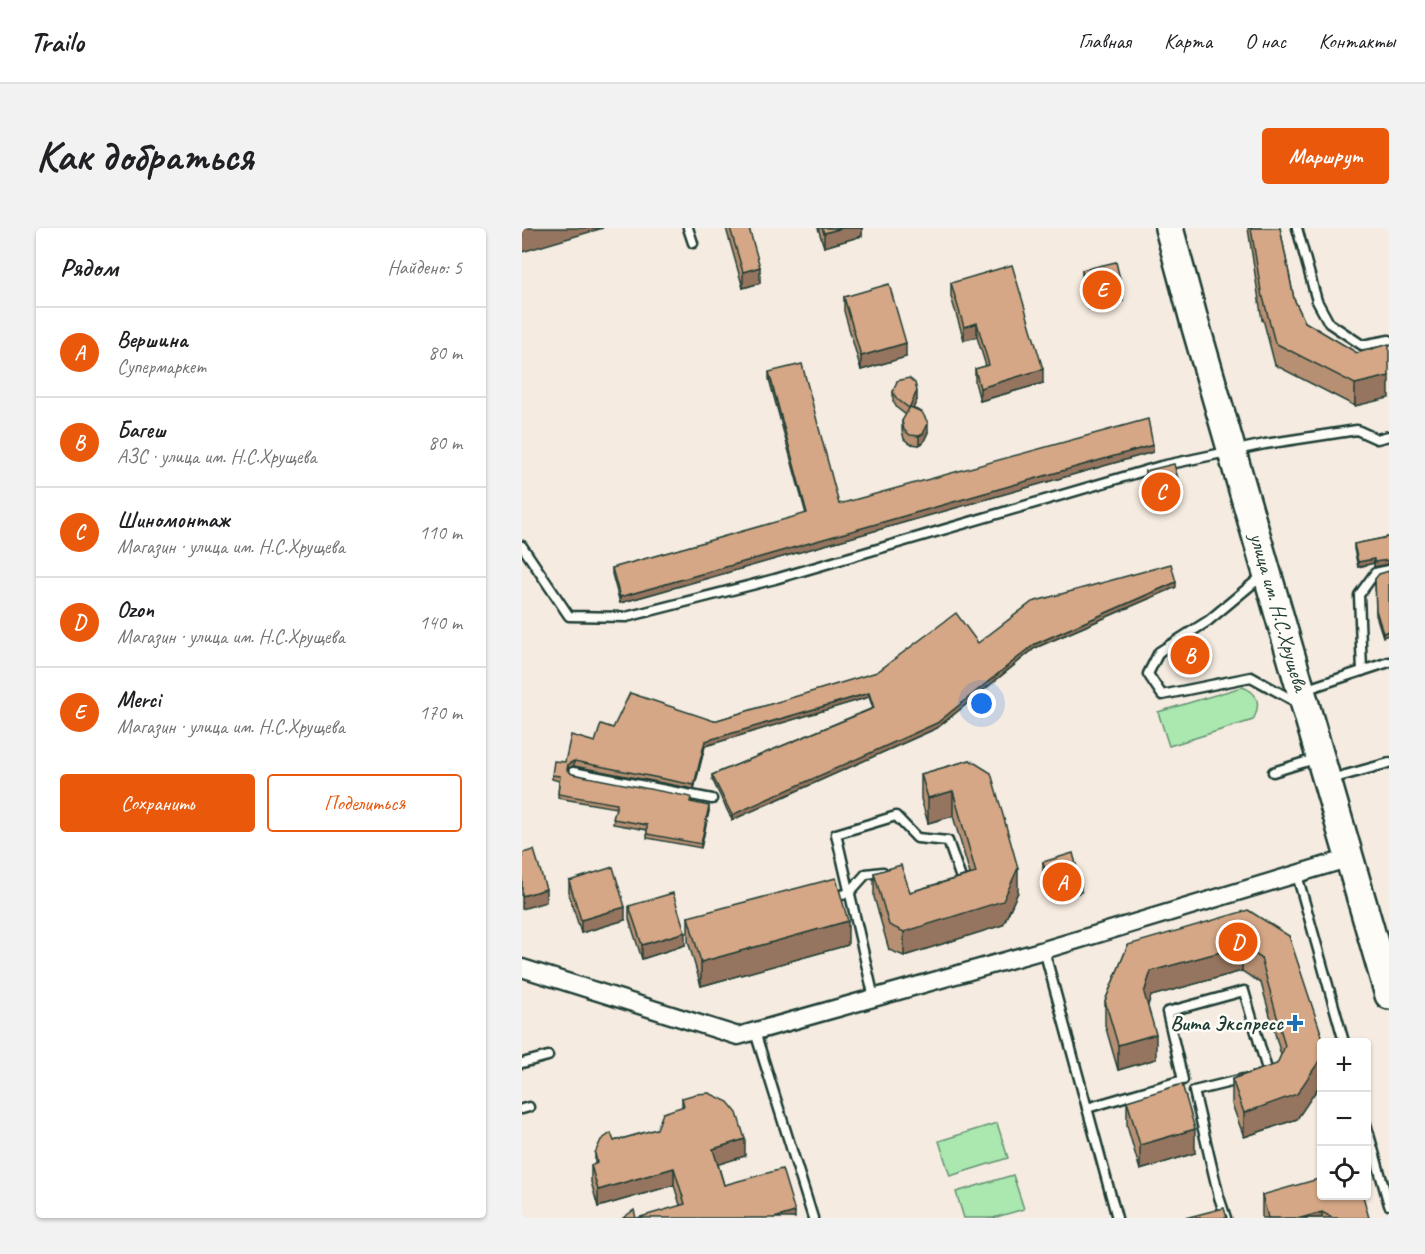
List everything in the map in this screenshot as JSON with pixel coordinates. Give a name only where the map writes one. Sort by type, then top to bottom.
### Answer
[{"type":"main road","name":"улица им. Н.С.Хрущева","points":[[1169,228],[1389,995]]},
{"type":"street","points":[[522,968],[738,1036],[1044,950],[1350,858]]},
{"type":"lane","points":[[688,228],[693,243]]},
{"type":"lane","points":[[1297,228],[1317,301],[1329,322],[1362,345],[1389,340]]},
{"type":"lane","points":[[522,546],[569,616],[626,617],[775,579],[1161,466],[1264,444],[1357,430],[1377,439],[1389,436]]},
{"type":"lane","points":[[1362,671],[1359,596],[1375,573],[1389,570]]},
{"type":"lane","points":[[1267,572],[1208,621],[1159,652],[1148,674],[1161,695],[1251,677],[1304,699],[1362,671],[1389,662]]},
{"type":"lane","points":[[1272,772],[1389,763]]},
{"type":"lane","points":[[573,772],[712,799]]},
{"type":"lane","points":[[874,998],[836,834],[896,816],[917,838],[948,841],[967,893],[956,897]]},
{"type":"lane","points":[[826,899],[849,893],[866,874],[890,872]]},
{"type":"lane","points":[[1297,875],[1343,1038]]},
{"type":"lane","points":[[1044,950],[1117,1218]]},
{"type":"lane","points":[[1194,1091],[1268,1073],[1244,992],[1167,1012],[1183,1080],[1194,1091],[1226,1218]]},
{"type":"lane","points":[[755,1032],[813,1218]]},
{"type":"lane","points":[[522,1063],[548,1056]]},
{"type":"lane","points":[[1087,1108],[1183,1080]]},
{"type":"lane","points":[[1371,1142],[1389,1205]]},
{"type":"green space","points":[[1242,687],[1252,692],[1257,700],[1253,720],[1169,746],[1158,712]]},
{"type":"green space","points":[[997,1123],[1008,1158],[950,1176],[939,1141]]},
{"type":"green space","points":[[1013,1175],[1024,1209],[993,1218],[964,1218],[956,1192]]},
{"type":"building","points":[[730,228],[749,228],[760,267],[743,272]]},
{"type":"building","points":[[822,228],[842,228],[824,233]]},
{"type":"building","points":[[1251,228],[1280,228],[1294,299],[1305,322],[1357,353],[1389,344],[1389,376],[1355,384],[1275,343],[1262,297]]},
{"type":"building","points":[[1116,262],[1123,292],[1089,300],[1082,270]]},
{"type":"building","points":[[1012,265],[1043,369],[980,388],[975,369],[989,365],[977,323],[964,327],[951,283]]},
{"type":"building","points":[[889,284],[906,343],[861,356],[844,297]]},
{"type":"building","points":[[802,364],[839,504],[1148,419],[1153,445],[620,597],[612,568],[807,513],[769,372]]},
{"type":"building","points":[[909,378],[915,383],[917,391],[909,408],[897,399],[893,392],[897,381]]},
{"type":"building","points":[[910,407],[922,412],[928,423],[923,434],[919,436],[910,435],[904,430],[902,421]]},
{"type":"building","points":[[1174,464],[1181,490],[1152,498],[1145,471]]},
{"type":"building","points":[[1389,537],[1389,560],[1374,562],[1374,559],[1358,562],[1354,544]]},
{"type":"building","points":[[1171,564],[1176,582],[1035,644],[937,723],[732,815],[712,775],[874,708],[869,693],[705,741],[694,785],[574,761],[568,764],[567,770],[572,774],[691,797],[690,802],[709,806],[701,844],[647,834],[647,825],[613,819],[617,804],[558,794],[560,776],[552,775],[554,761],[565,762],[571,735],[595,742],[601,724],[613,728],[630,693],[714,721],[877,672],[956,613],[978,643],[1032,602]]},
{"type":"building","points":[[1389,571],[1389,631],[1383,633],[1376,610],[1375,579],[1379,574]]},
{"type":"building","points":[[970,760],[991,773],[1018,868],[1003,901],[904,932],[889,925],[874,873],[901,865],[910,892],[976,873],[953,791],[928,798],[921,774]]},
{"type":"building","points":[[534,850],[546,889],[522,896],[522,853]]},
{"type":"building","points":[[1073,853],[1081,883],[1051,892],[1043,862]]},
{"type":"building","points":[[613,867],[625,907],[581,920],[569,881]]},
{"type":"building","points":[[836,878],[848,921],[701,962],[688,917]]},
{"type":"building","points":[[673,893],[685,932],[642,945],[629,906]]},
{"type":"building","points":[[1248,910],[1289,936],[1323,1038],[1317,1038],[1317,1064],[1297,1094],[1244,1113],[1232,1079],[1277,1064],[1285,1046],[1261,958],[1242,946],[1151,971],[1144,993],[1156,1034],[1118,1045],[1105,1001],[1128,945]]},
{"type":"building","points":[[1182,1084],[1195,1129],[1140,1145],[1127,1101]]},
{"type":"building","points":[[709,1093],[728,1102],[737,1113],[745,1139],[713,1149],[724,1185],[782,1169],[795,1212],[774,1218],[637,1218],[685,1204],[674,1168],[598,1190],[591,1165],[597,1163],[595,1153],[601,1140],[611,1133],[614,1141],[657,1129],[663,1113],[684,1106],[682,1098]]},
{"type":"building","points":[[1317,1179],[1317,1200],[1364,1200],[1369,1218],[1333,1218],[1322,1212],[1301,1218],[1268,1218],[1262,1195]]},
{"type":"building","points":[[1224,1208],[1227,1218],[1185,1218]]},
{"type":"building","points":[[634,1210],[636,1218],[623,1218]]},
{"type":"place","name":"Merci","points":[[1102,290]]},
{"type":"place","name":"Шиномонтаж","points":[[1161,492]]},
{"type":"place","name":"Багеш","points":[[1190,655]]},
{"type":"place","name":"Вершина","points":[[1062,882]]},
{"type":"place","name":"Ozon","points":[[1238,942]]},
{"type":"place","name":"Вита Экспресс","points":[[1295,1023]]}]
